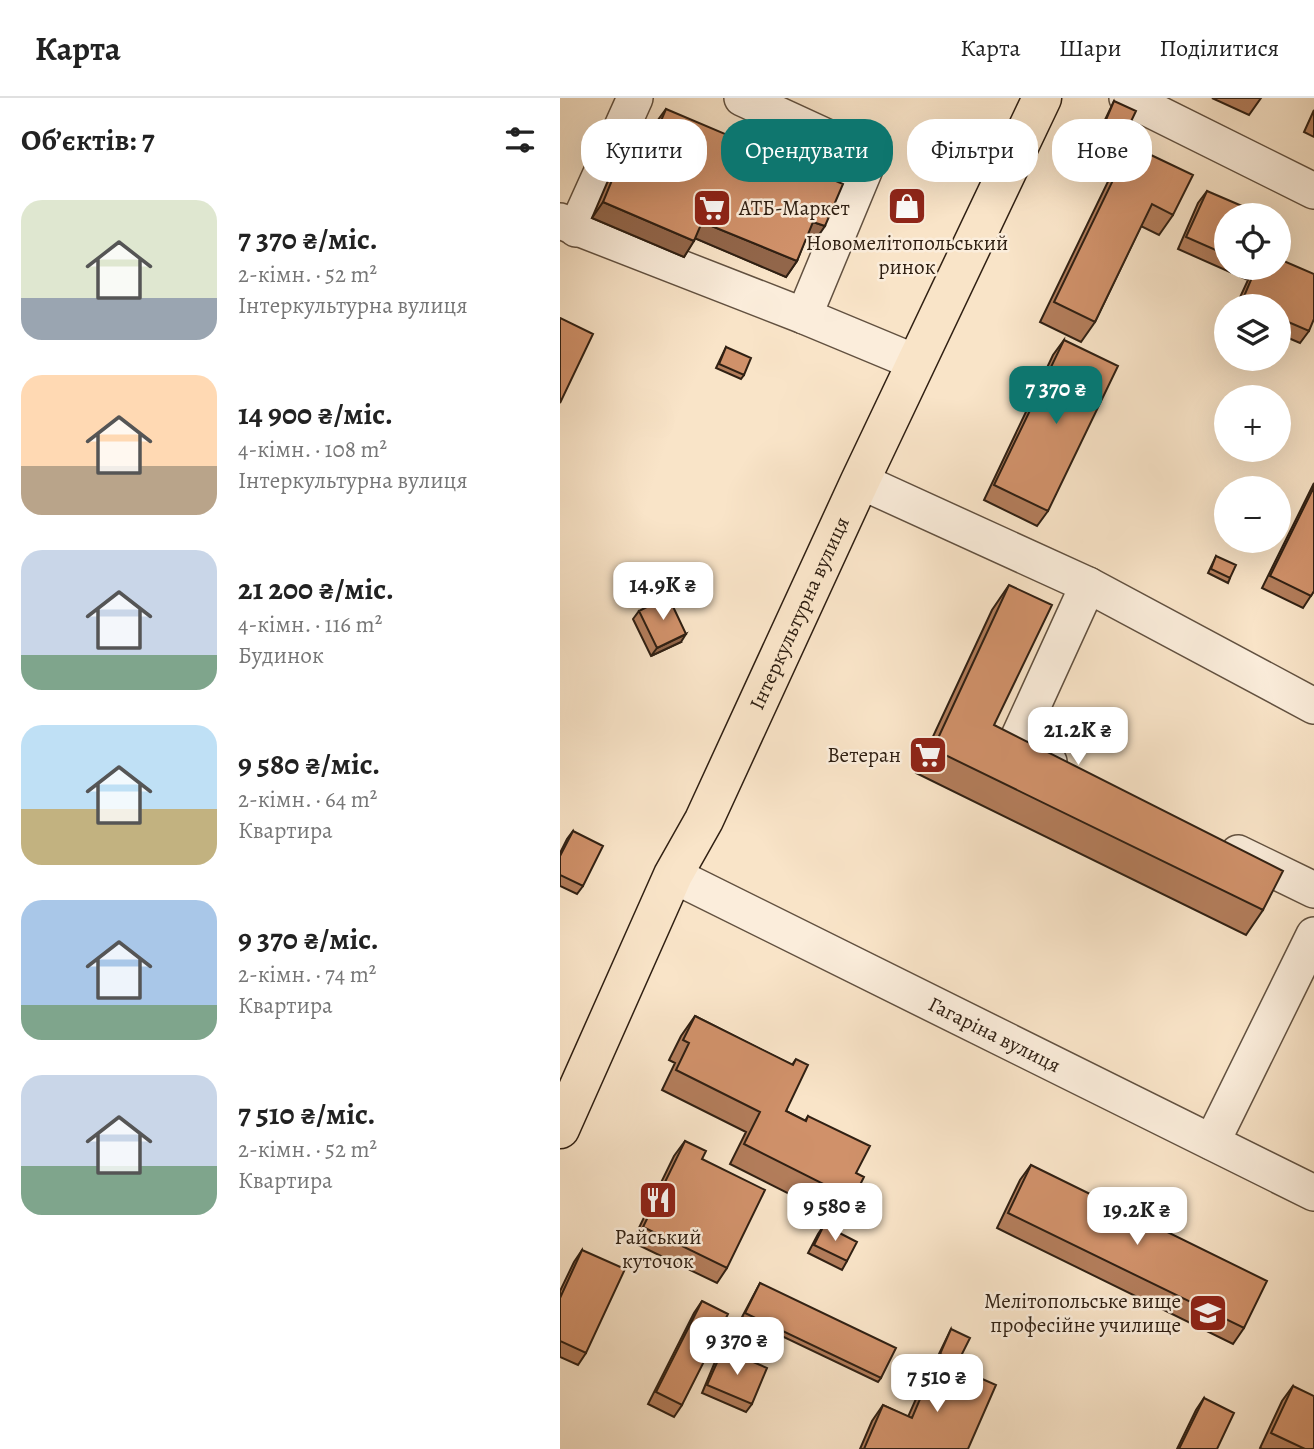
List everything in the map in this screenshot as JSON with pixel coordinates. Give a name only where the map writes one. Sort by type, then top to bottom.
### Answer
[{"type":"main road","name":"Інтеркультурна вулиця","points":[[560,1129],[673,875],[705,820],[860,481],[1042,98]]},
{"type":"street","points":[[635,98],[568,225],[804,316],[917,363]]},
{"type":"street","points":[[742,98],[870,158],[804,316]]},
{"type":"street","points":[[1127,98],[1314,191]]},
{"type":"street","points":[[860,481],[1088,585],[1314,706]]},
{"type":"street","points":[[1078,775],[1015,745],[1088,585]]},
{"type":"street","points":[[1214,842],[1314,890]]},
{"type":"street","name":"Гагаріна вулиця","points":[[673,875],[1314,1193]]},
{"type":"street","points":[[1212,1142],[1314,935]]},
{"type":"building","points":[[1114,101],[1136,111],[1132,119],[1106,119]]},
{"type":"building","points":[[666,109],[690,119],[662,119]]},
{"type":"building","points":[[707,126],[721,132],[721,182],[843,184],[825,226],[813,222],[797,261],[702,222],[694,241],[603,202],[611,182],[707,182]]},
{"type":"building","points":[[1152,155],[1193,175],[1173,215],[1152,204],[1095,322],[1054,302],[1112,182],[1152,182]]},
{"type":"building","points":[[1207,191],[1235,203],[1214,203],[1214,249],[1186,237]]},
{"type":"building","points":[[1291,264],[1314,274],[1314,319],[1309,331],[1291,323],[1291,294],[1245,294],[1251,280],[1291,280]]},
{"type":"building","points":[[560,318],[593,334],[560,403]]},
{"type":"building","points":[[1064,340],[1118,366],[1048,511],[994,485]]},
{"type":"building","points":[[726,347],[751,358],[744,375],[719,364]]},
{"type":"building","points":[[1314,487],[1314,591],[1311,596],[1270,576],[1281,553],[1291,553],[1291,534]]},
{"type":"building","points":[[1216,556],[1236,565],[1230,578],[1211,569]]},
{"type":"building","points":[[1009,585],[1052,605],[994,725],[1283,871],[1263,910],[933,749]]},
{"type":"building","points":[[668,596],[686,634],[657,648],[639,611]]},
{"type":"building","points":[[573,831],[603,846],[583,886],[560,875],[560,856]]},
{"type":"building","points":[[695,1016],[793,1065],[796,1059],[808,1065],[786,1111],[806,1121],[808,1116],[870,1146],[856,1173],[864,1177],[853,1199],[744,1144],[760,1112],[676,1070],[689,1043],[683,1040]]},
{"type":"building","points":[[685,1141],[706,1151],[702,1159],[765,1190],[727,1268],[643,1227]]},
{"type":"building","points":[[1031,1165],[1267,1281],[1244,1328],[1008,1213]]},
{"type":"building","points":[[824,1225],[857,1242],[847,1261],[814,1245]]},
{"type":"building","points":[[582,1250],[625,1269],[586,1353],[560,1341],[560,1298]]},
{"type":"building","points":[[760,1283],[896,1348],[881,1378],[745,1313]]},
{"type":"building","points":[[702,1301],[728,1314],[682,1405],[656,1392]]},
{"type":"building","points":[[951,1329],[970,1338],[958,1362],[940,1354]]},
{"type":"building","points":[[723,1349],[767,1368],[752,1404],[707,1385]]},
{"type":"building","points":[[937,1359],[996,1385],[968,1449],[864,1449],[883,1405],[912,1418]]},
{"type":"building","points":[[1293,1386],[1314,1396],[1314,1449],[1305,1449],[1271,1433]]},
{"type":"building","points":[[1204,1398],[1234,1413],[1217,1449],[1179,1449]]},
{"type":"place","name":"Новомелітопольський ринок","points":[[907,206]]},
{"type":"place","name":"АТБ-Маркет","points":[[712,208]]},
{"type":"place","name":"Ветеран","points":[[928,755]]},
{"type":"place","name":"Райський куточок","points":[[658,1200]]},
{"type":"place","name":"Мелітопольське вище професійне училище","points":[[1208,1313]]}]
